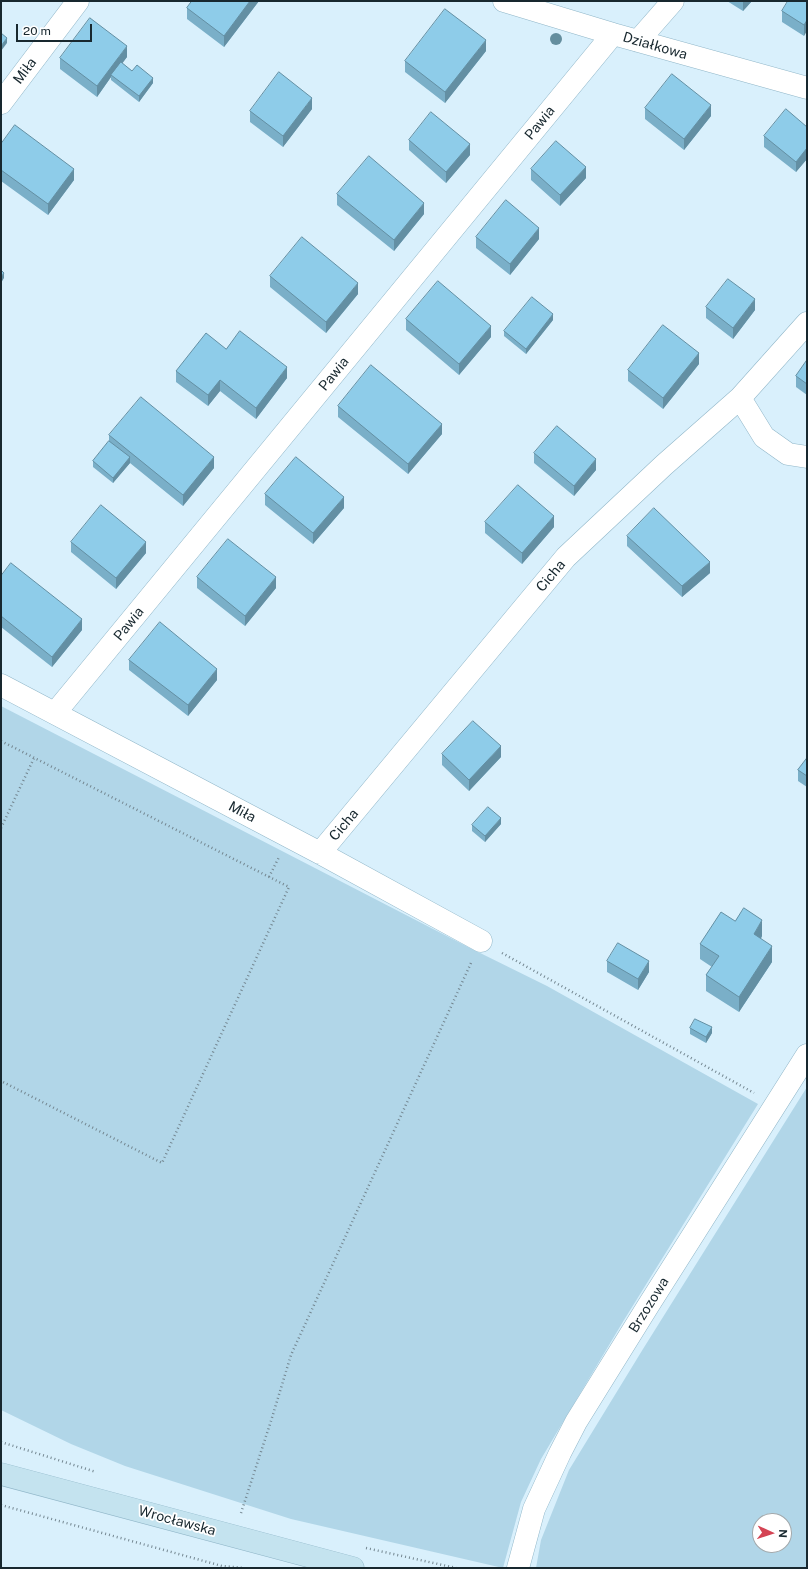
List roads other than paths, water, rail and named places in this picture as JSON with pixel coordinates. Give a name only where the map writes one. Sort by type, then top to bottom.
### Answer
[{"type":"main road","name":"Wrocławska","points":[[1,1474],[353,1568]]},
{"type":"street","name":"Miła","points":[[1,103],[78,1]]},
{"type":"street","name":"Działkowa","points":[[504,1],[613,34],[807,88]]},
{"type":"street","points":[[638,41],[673,1]]},
{"type":"street","name":"Pawia","points":[[55,713],[613,34]]},
{"type":"street","name":"Cicha","points":[[320,853],[566,557],[664,465],[740,398],[807,323]]},
{"type":"street","points":[[740,398],[764,437],[788,454],[807,457]]},
{"type":"street","name":"Miła","points":[[1,685],[320,853],[481,941]]},
{"type":"street","name":"Brzozowa","points":[[518,1568],[534,1509],[576,1422],[807,1055]]}]
